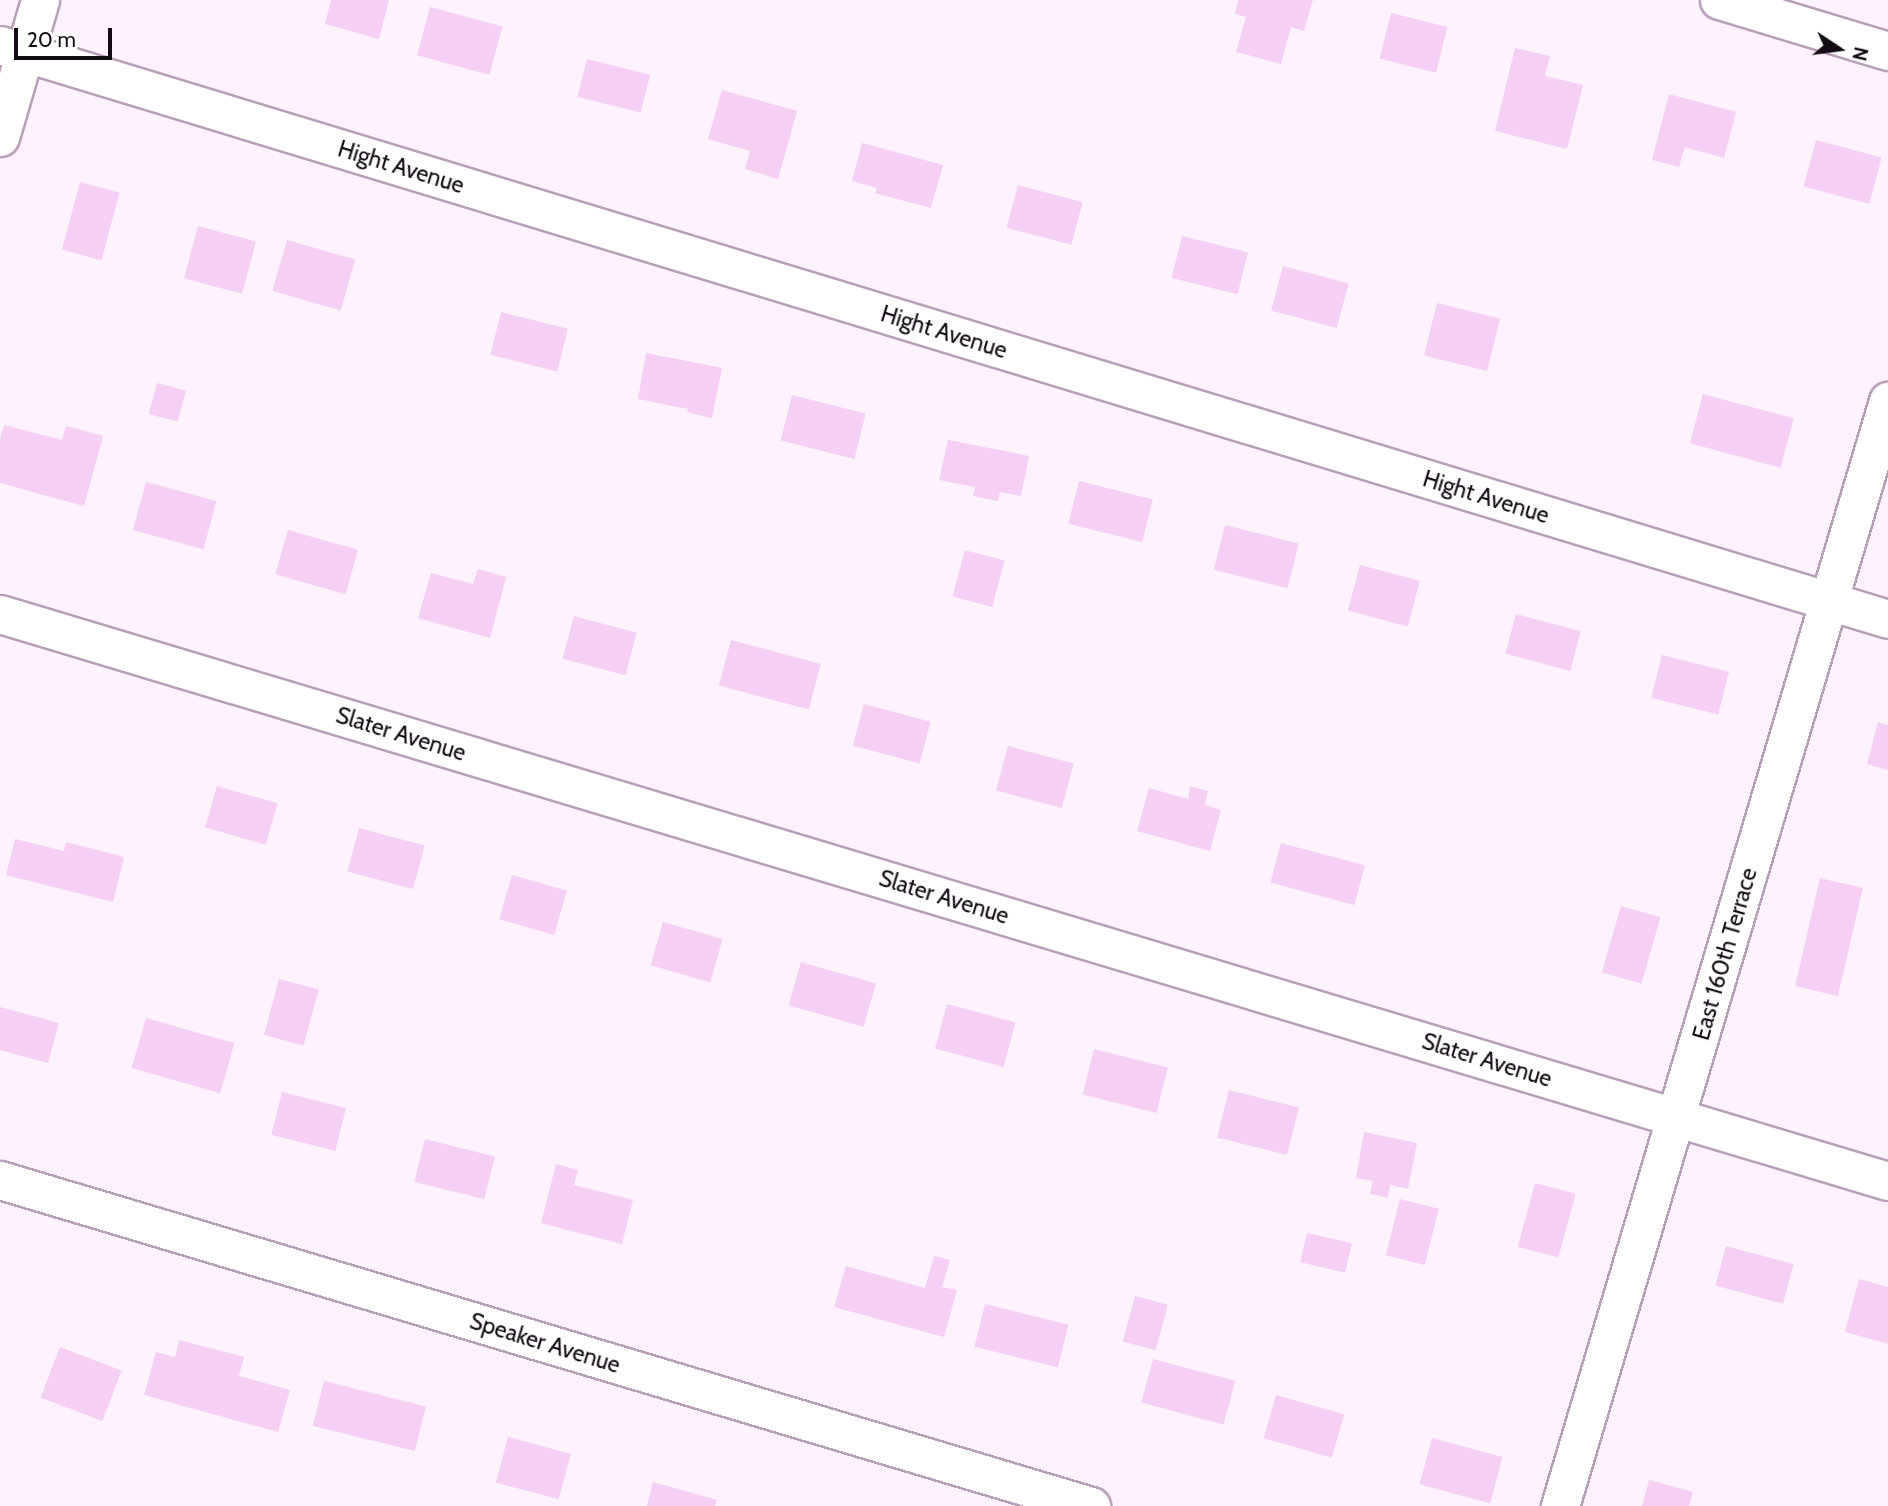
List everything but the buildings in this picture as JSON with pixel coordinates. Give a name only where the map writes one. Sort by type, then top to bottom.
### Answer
[{"type":"street","points":[[0,137],[12,49],[40,0]]},
{"type":"street","points":[[1719,0],[1888,51]]},
{"type":"street","name":"Hight Avenue","points":[[12,49],[1888,619]]},
{"type":"street","name":"East 160th Terrace","points":[[1560,1506],[1888,401]]},
{"type":"street","name":"Slater Avenue","points":[[0,614],[1888,1181]]},
{"type":"street","name":"Speaker Avenue","points":[[0,1180],[1091,1506]]}]
